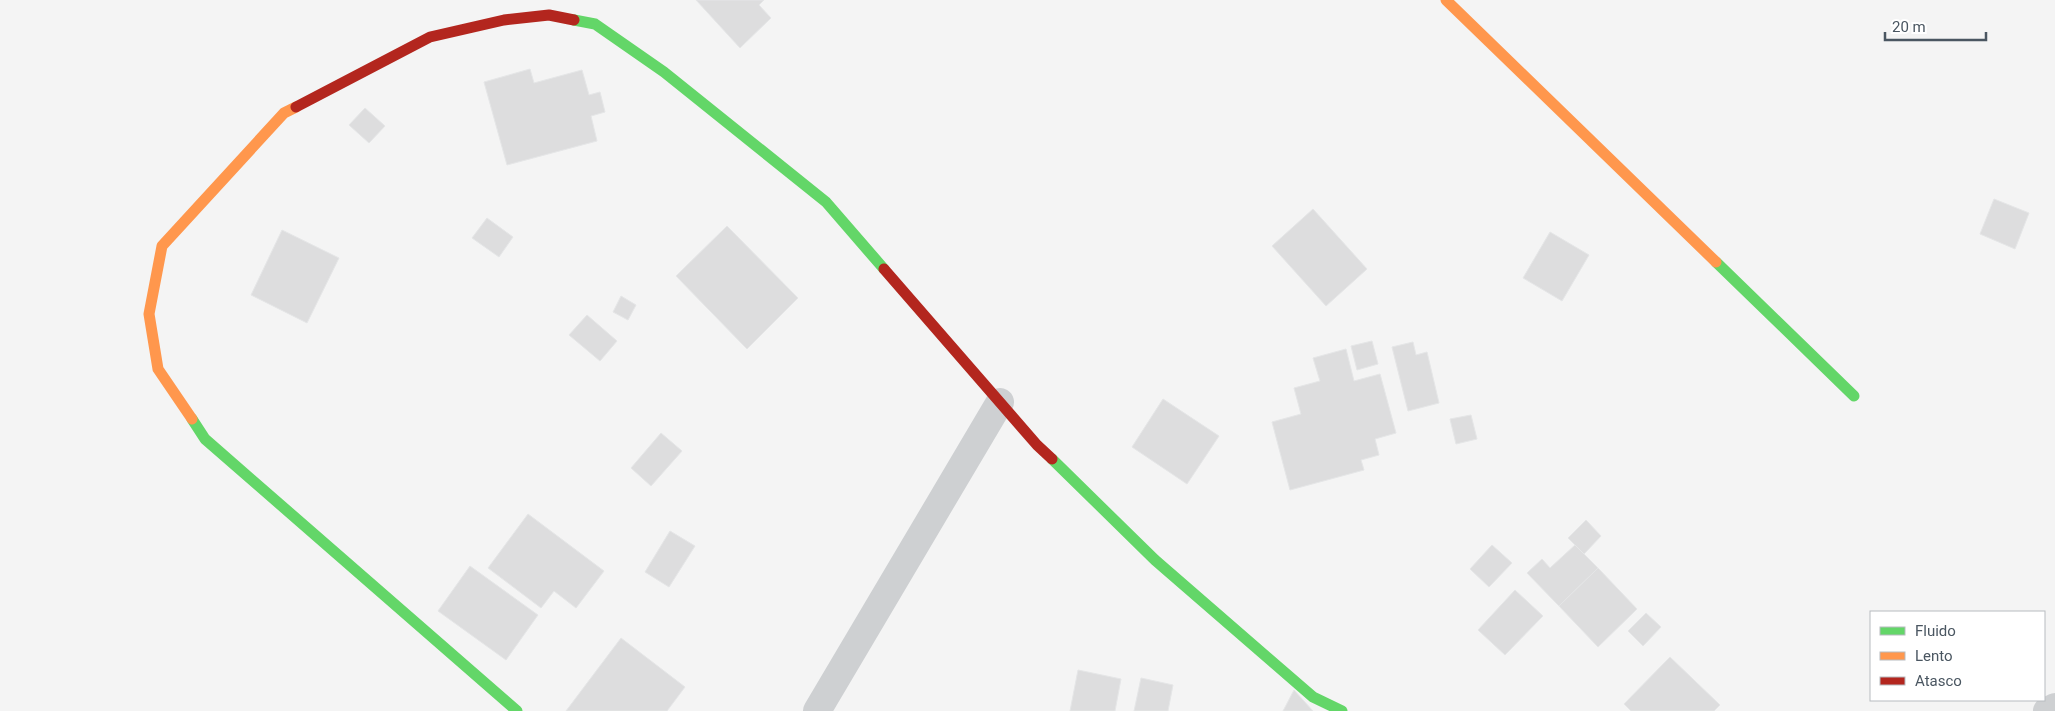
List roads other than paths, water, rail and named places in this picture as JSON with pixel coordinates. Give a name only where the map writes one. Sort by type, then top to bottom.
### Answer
[{"type":"street","points":[[1446,0],[1854,396]]},
{"type":"street","points":[[517,711],[205,439],[158,369],[149,314],[162,246],[284,113],[430,37],[504,20],[550,15],[595,24],[664,72],[826,202],[1036,445],[1155,560],[1313,697],[1342,711]]},
{"type":"street","points":[[817,711],[1000,402]]},
{"type":"street","points":[[2047,711],[2055,707]]}]
